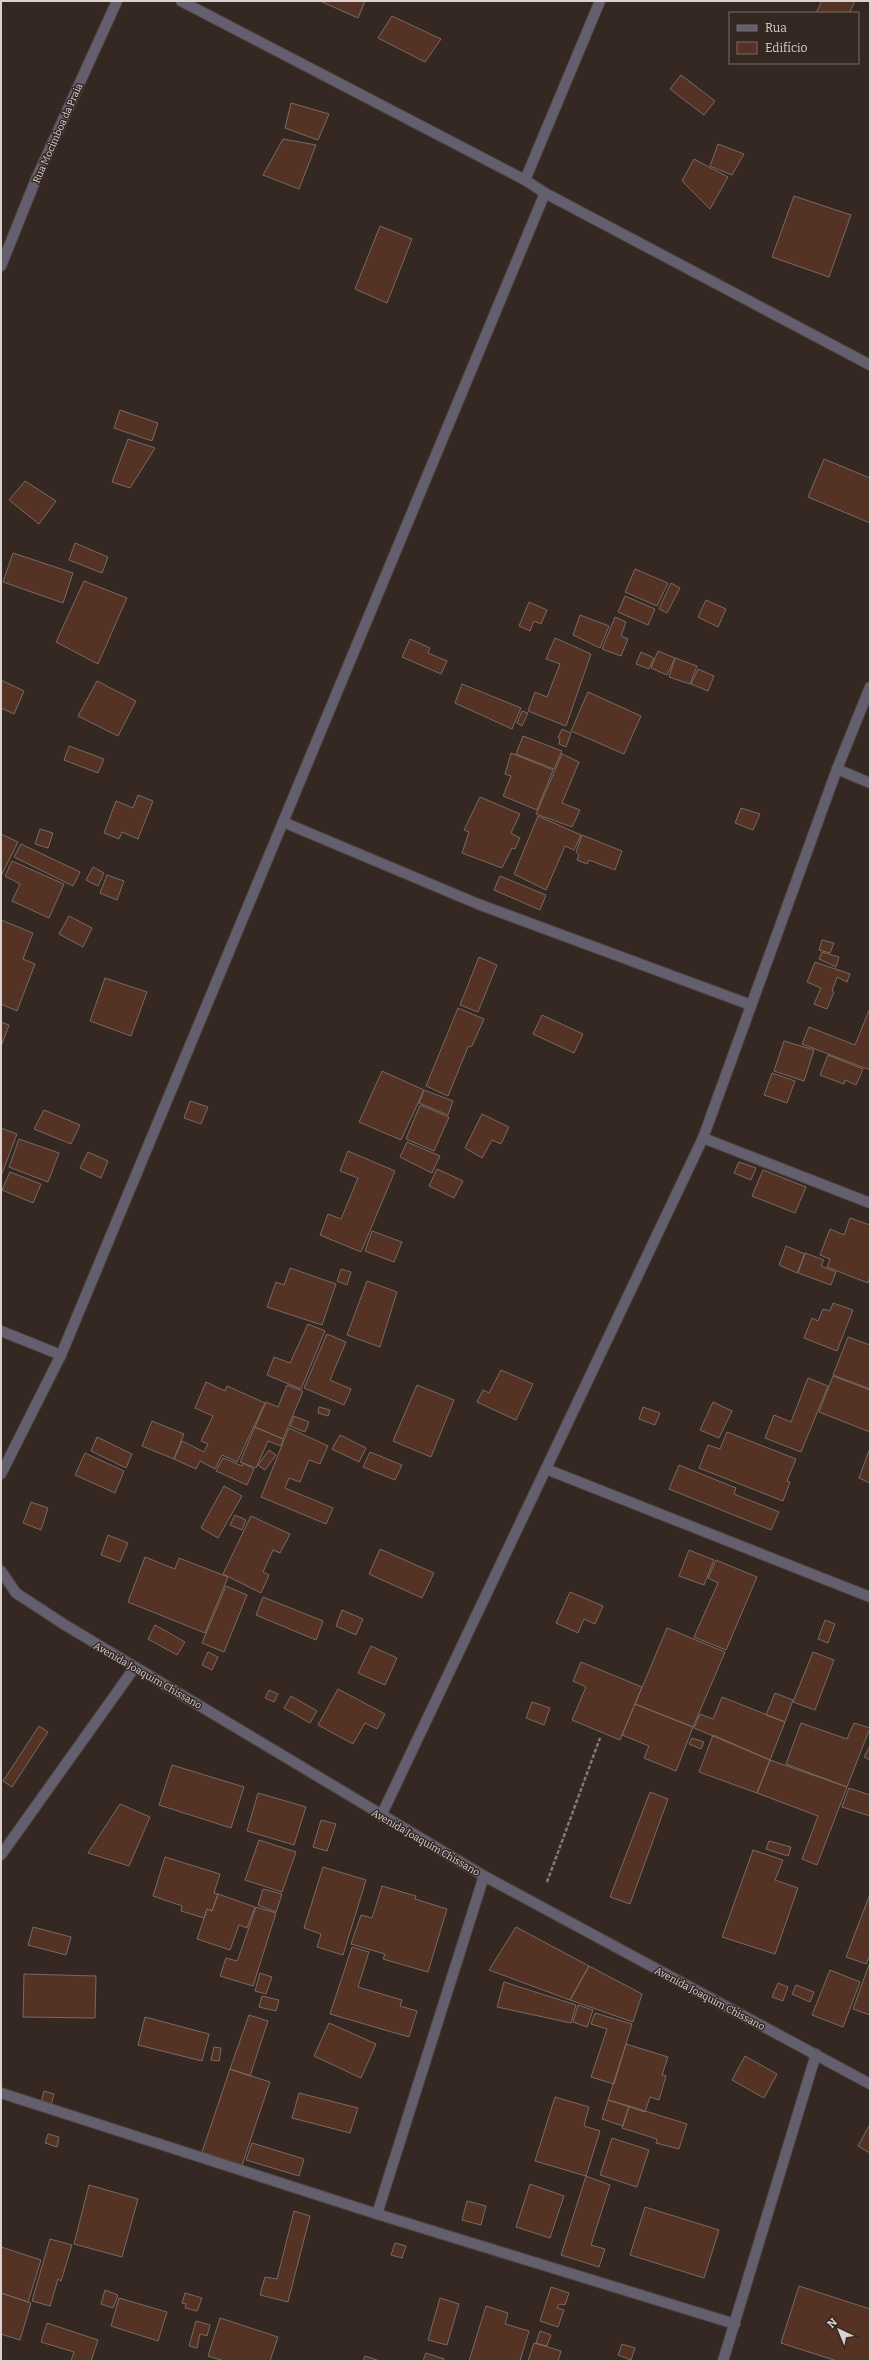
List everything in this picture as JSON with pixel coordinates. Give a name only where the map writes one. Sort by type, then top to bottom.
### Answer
[{"type":"street","name":"Rua Mocimboa da Praia","points":[[1,266],[36,179],[117,1]]},
{"type":"street","points":[[181,1],[525,180],[545,193],[870,365]]},
{"type":"street","points":[[525,180],[600,1]]},
{"type":"street","points":[[1,1474],[61,1355],[545,193]]},
{"type":"street","points":[[381,1816],[703,1138],[837,769],[870,687]]},
{"type":"street","points":[[837,769],[870,783]]},
{"type":"street","points":[[283,822],[478,904],[751,1005]]},
{"type":"street","points":[[703,1138],[870,1202]]},
{"type":"street","points":[[1,1331],[61,1355]]},
{"type":"street","points":[[546,1469],[870,1597]]},
{"type":"street","name":"Avenida Joaquim Chissano","points":[[1,1571],[16,1593],[65,1625],[381,1816],[484,1876],[870,2084]]},
{"type":"street","points":[[1,1855],[135,1667]]},
{"type":"street","points":[[377,2214],[484,1876]]},
{"type":"street","points":[[723,2361],[816,2054]]},
{"type":"street","points":[[1,2093],[377,2214],[734,2324]]},
{"type":"path","points":[[539,1905],[600,1738]]},
{"type":"building","points":[[320,1],[365,1],[358,18]]},
{"type":"building","points":[[822,1],[855,1],[850,12],[816,12]]},
{"type":"building","points":[[392,16],[441,39],[425,62],[378,38]]},
{"type":"building","points":[[681,75],[715,101],[704,115],[670,89]]},
{"type":"building","points":[[291,103],[329,114],[318,140],[285,128]]},
{"type":"building","points":[[283,139],[316,145],[299,189],[263,175]]},
{"type":"building","points":[[718,144],[744,154],[732,175],[710,166]]},
{"type":"building","points":[[694,159],[728,177],[710,209],[682,181]]},
{"type":"building","points":[[794,196],[851,215],[829,277],[772,257]]},
{"type":"building","points":[[380,226],[412,239],[387,303],[355,289]]},
{"type":"building","points":[[120,410],[158,423],[152,441],[114,428]]},
{"type":"building","points":[[128,439],[155,448],[130,488],[112,482]]},
{"type":"building","points":[[824,459],[870,478],[870,523],[808,497]]},
{"type":"building","points":[[25,481],[56,501],[39,524],[9,500]]},
{"type":"building","points":[[75,543],[108,557],[102,573],[69,560]]},
{"type":"building","points":[[13,553],[73,573],[63,603],[3,582]]},
{"type":"building","points":[[635,569],[668,583],[657,606],[625,592]]},
{"type":"building","points":[[84,581],[127,598],[98,664],[56,642]]},
{"type":"building","points":[[671,583],[680,588],[667,613],[659,609]]},
{"type":"building","points":[[625,596],[655,609],[648,625],[618,612]]},
{"type":"building","points":[[706,600],[726,609],[718,627],[698,617]]},
{"type":"building","points":[[529,602],[547,610],[541,624],[534,621],[530,631],[519,626]]},
{"type":"building","points":[[580,615],[609,626],[600,648],[573,635]]},
{"type":"building","points":[[615,617],[626,622],[621,636],[628,639],[621,656],[602,649]]},
{"type":"building","points":[[555,638],[591,654],[566,726],[528,711],[535,692],[547,697],[560,664],[546,659]]},
{"type":"building","points":[[410,639],[430,648],[428,653],[447,661],[441,674],[402,657]]},
{"type":"building","points":[[658,651],[675,658],[667,675],[651,668]]},
{"type":"building","points":[[641,652],[654,658],[649,669],[636,664]]},
{"type":"building","points":[[675,658],[697,666],[690,684],[669,677]]},
{"type":"building","points":[[698,669],[714,676],[708,691],[691,684]]},
{"type":"building","points":[[1,680],[24,691],[14,714],[1,708]]},
{"type":"building","points":[[97,681],[136,701],[118,736],[78,716]]},
{"type":"building","points":[[462,684],[521,708],[512,729],[455,703]]},
{"type":"building","points":[[588,692],[641,716],[624,754],[571,731]]},
{"type":"building","points":[[522,711],[528,713],[522,726],[517,723]]},
{"type":"building","points":[[562,729],[571,733],[566,747],[559,744],[560,739],[558,738]]},
{"type":"building","points":[[523,736],[562,751],[554,769],[516,754]]},
{"type":"building","points":[[69,746],[104,759],[98,773],[64,760]]},
{"type":"building","points":[[511,753],[553,770],[537,810],[503,796],[511,776],[505,774]]},
{"type":"building","points":[[562,754],[579,762],[562,803],[580,810],[572,827],[536,814]]},
{"type":"building","points":[[138,795],[153,801],[138,839],[122,832],[119,839],[104,833],[116,801],[133,808]]},
{"type":"building","points":[[480,797],[520,814],[511,833],[520,838],[515,849],[512,848],[502,868],[462,853],[469,832],[464,830]]},
{"type":"building","points":[[741,808],[760,814],[753,830],[735,823]]},
{"type":"building","points":[[538,816],[581,835],[574,850],[565,846],[546,890],[514,874]]},
{"type":"building","points":[[40,829],[53,833],[48,848],[35,844]]},
{"type":"building","points":[[1,834],[18,842],[1,876]]},
{"type":"building","points":[[582,835],[622,851],[615,870],[589,860],[587,864],[577,860],[579,855],[576,852]]},
{"type":"building","points":[[21,844],[80,872],[73,886],[14,857]]},
{"type":"building","points":[[12,861],[64,884],[49,918],[12,901],[20,884],[5,876]]},
{"type":"building","points":[[93,867],[104,873],[98,886],[86,880]]},
{"type":"building","points":[[107,875],[124,881],[117,900],[100,893]]},
{"type":"building","points":[[500,876],[546,895],[540,910],[494,890]]},
{"type":"building","points":[[69,916],[92,928],[83,947],[59,934]]},
{"type":"building","points":[[1,920],[33,933],[23,959],[35,964],[17,1011],[1,1004]]},
{"type":"building","points":[[822,940],[834,943],[830,953],[819,950]]},
{"type":"building","points":[[822,952],[839,957],[836,967],[819,959]]},
{"type":"building","points":[[479,957],[497,965],[478,1012],[460,1005]]},
{"type":"building","points":[[815,962],[850,974],[847,982],[837,977],[832,991],[834,992],[827,1009],[814,1004],[821,988],[807,982]]},
{"type":"building","points":[[105,978],[147,992],[131,1036],[90,1021]]},
{"type":"building","points":[[458,1008],[484,1019],[472,1046],[468,1047],[448,1096],[426,1086]]},
{"type":"building","points":[[870,1008],[870,1070],[802,1044],[809,1027],[855,1045]]},
{"type":"building","points":[[542,1015],[583,1034],[574,1053],[533,1034]]},
{"type":"building","points":[[1,1022],[9,1025],[2,1044],[1,1043]]},
{"type":"building","points":[[784,1041],[814,1050],[804,1081],[774,1071]]},
{"type":"building","points":[[828,1055],[863,1069],[856,1085],[845,1080],[844,1084],[820,1075]]},
{"type":"building","points":[[382,1071],[424,1090],[401,1140],[359,1122]]},
{"type":"building","points":[[772,1073],[795,1081],[787,1103],[764,1095]]},
{"type":"building","points":[[424,1090],[453,1101],[448,1115],[419,1103]]},
{"type":"building","points":[[190,1101],[208,1107],[201,1124],[184,1118]]},
{"type":"building","points":[[420,1105],[449,1117],[434,1151],[406,1139]]},
{"type":"building","points":[[44,1110],[80,1125],[71,1144],[34,1129]]},
{"type":"building","points":[[482,1114],[509,1127],[501,1144],[492,1140],[482,1158],[465,1148]]},
{"type":"building","points":[[1,1128],[17,1134],[1,1176]]},
{"type":"building","points":[[19,1139],[59,1153],[48,1182],[9,1167]]},
{"type":"building","points":[[407,1142],[440,1156],[432,1173],[400,1157]]},
{"type":"building","points":[[348,1151],[395,1171],[361,1252],[320,1235],[328,1214],[341,1219],[358,1178],[340,1171]]},
{"type":"building","points":[[88,1152],[108,1161],[101,1178],[80,1168]]},
{"type":"building","points":[[739,1162],[756,1168],[751,1180],[734,1173]]},
{"type":"building","points":[[437,1169],[463,1181],[454,1198],[429,1186]]},
{"type":"building","points":[[763,1170],[806,1187],[795,1213],[752,1196]]},
{"type":"building","points":[[10,1172],[41,1184],[33,1203],[2,1190]]},
{"type":"building","points":[[850,1218],[870,1225],[870,1276],[868,1283],[827,1267],[830,1259],[820,1255],[830,1229],[844,1235]]},
{"type":"building","points":[[372,1231],[402,1242],[394,1262],[365,1251]]},
{"type":"building","points":[[786,1246],[805,1254],[797,1273],[779,1265]]},
{"type":"building","points":[[805,1253],[824,1260],[821,1266],[836,1272],[831,1285],[798,1273]]},
{"type":"building","points":[[290,1268],[336,1284],[322,1325],[267,1307],[276,1282],[284,1285]]},
{"type":"building","points":[[341,1269],[351,1272],[347,1285],[337,1281]]},
{"type":"building","points":[[367,1281],[397,1292],[380,1347],[347,1335]]},
{"type":"building","points":[[833,1303],[853,1310],[837,1351],[804,1338],[812,1318],[818,1321],[823,1309],[830,1311]]},
{"type":"building","points":[[308,1324],[325,1331],[301,1389],[267,1375],[274,1357],[290,1363]]},
{"type":"building","points":[[327,1334],[346,1342],[330,1380],[351,1389],[344,1405],[304,1388]]},
{"type":"building","points":[[848,1337],[870,1345],[870,1389],[833,1375]]},
{"type":"building","points":[[501,1370],[533,1384],[516,1420],[477,1402],[483,1390],[489,1393]]},
{"type":"building","points":[[833,1376],[870,1390],[870,1432],[819,1412]]},
{"type":"building","points":[[808,1378],[828,1386],[801,1452],[765,1438],[774,1415],[791,1422]]},
{"type":"building","points":[[206,1382],[225,1391],[227,1386],[265,1403],[237,1462],[222,1455],[215,1469],[200,1461],[196,1469],[174,1459],[182,1441],[204,1452],[208,1444],[201,1441],[213,1416],[195,1408]]},
{"type":"building","points":[[287,1385],[303,1391],[283,1439],[255,1427],[266,1402],[278,1407]]},
{"type":"building","points":[[417,1385],[454,1400],[431,1457],[393,1441]]},
{"type":"building","points":[[713,1402],[732,1411],[719,1438],[700,1430]]},
{"type":"building","points":[[319,1407],[330,1410],[328,1416],[318,1413]]},
{"type":"building","points":[[643,1407],[660,1413],[655,1425],[639,1419]]},
{"type":"building","points":[[294,1416],[309,1422],[305,1432],[290,1426]]},
{"type":"building","points":[[152,1421],[184,1434],[174,1459],[142,1446]]},
{"type":"building","points":[[255,1427],[283,1439],[281,1446],[268,1441],[256,1468],[240,1462]]},
{"type":"building","points":[[289,1428],[328,1446],[320,1464],[309,1460],[300,1482],[289,1478],[285,1488],[333,1508],[326,1524],[261,1497]]},
{"type":"building","points":[[727,1432],[796,1459],[787,1481],[790,1482],[783,1501],[699,1468],[708,1445],[720,1449]]},
{"type":"building","points":[[340,1435],[366,1448],[359,1462],[332,1449]]},
{"type":"building","points":[[97,1437],[132,1454],[126,1468],[91,1451]]},
{"type":"building","points":[[870,1448],[870,1483],[859,1478]]},
{"type":"building","points":[[269,1450],[276,1455],[265,1470],[258,1465]]},
{"type":"building","points":[[370,1452],[402,1465],[395,1480],[363,1467]]},
{"type":"building","points":[[85,1453],[124,1471],[115,1493],[75,1475]]},
{"type":"building","points":[[223,1458],[242,1466],[243,1463],[254,1469],[247,1485],[216,1471]]},
{"type":"building","points":[[679,1465],[736,1488],[734,1494],[779,1512],[771,1530],[669,1489]]},
{"type":"building","points":[[224,1486],[242,1496],[218,1538],[201,1528]]},
{"type":"building","points":[[31,1502],[48,1508],[41,1530],[23,1523]]},
{"type":"building","points":[[235,1515],[246,1520],[242,1530],[230,1525]]},
{"type":"building","points":[[251,1516],[290,1534],[280,1553],[273,1550],[263,1572],[269,1575],[261,1593],[223,1574]]},
{"type":"building","points":[[108,1535],[128,1543],[120,1562],[101,1555]]},
{"type":"building","points":[[380,1549],[434,1573],[422,1598],[369,1574]]},
{"type":"building","points":[[689,1550],[714,1560],[704,1585],[679,1576]]},
{"type":"building","points":[[145,1557],[175,1569],[179,1558],[228,1577],[205,1633],[128,1602]]},
{"type":"building","points":[[716,1560],[757,1577],[726,1650],[694,1637],[718,1583],[708,1578]]},
{"type":"building","points":[[226,1586],[247,1595],[224,1652],[202,1643]]},
{"type":"building","points":[[570,1592],[603,1606],[595,1624],[584,1619],[578,1633],[556,1623]]},
{"type":"building","points":[[263,1597],[323,1621],[316,1640],[256,1615]]},
{"type":"building","points":[[342,1610],[363,1619],[356,1635],[336,1626]]},
{"type":"building","points":[[825,1620],[835,1624],[828,1643],[818,1639]]},
{"type":"building","points":[[155,1625],[185,1642],[177,1655],[148,1639]]},
{"type":"building","points":[[667,1628],[725,1652],[693,1727],[635,1704]]},
{"type":"building","points":[[371,1646],[397,1658],[385,1685],[358,1673]]},
{"type":"building","points":[[208,1652],[218,1657],[212,1670],[202,1665]]},
{"type":"building","points":[[813,1652],[834,1660],[815,1710],[793,1702]]},
{"type":"building","points":[[581,1662],[642,1687],[620,1740],[572,1720],[586,1687],[573,1681]]},
{"type":"building","points":[[338,1689],[385,1714],[377,1729],[365,1723],[353,1744],[318,1725]]},
{"type":"building","points":[[269,1690],[278,1694],[274,1702],[265,1698]]},
{"type":"building","points":[[775,1693],[793,1700],[785,1722],[766,1715]]},
{"type":"building","points":[[291,1696],[317,1711],[310,1723],[284,1708]]},
{"type":"building","points":[[722,1697],[785,1722],[770,1760],[694,1728],[700,1714],[713,1719]]},
{"type":"building","points":[[532,1702],[550,1708],[544,1725],[526,1718]]},
{"type":"building","points":[[635,1704],[693,1727],[676,1771],[644,1758],[649,1746],[622,1735]]},
{"type":"building","points":[[801,1723],[847,1739],[854,1723],[870,1728],[847,1787],[786,1764]]},
{"type":"building","points":[[39,1726],[48,1732],[12,1787],[3,1781]]},
{"type":"building","points":[[713,1735],[770,1760],[757,1793],[699,1772]]},
{"type":"building","points":[[692,1738],[704,1742],[701,1749],[689,1744]]},
{"type":"building","points":[[870,1746],[870,1760],[864,1757]]},
{"type":"building","points":[[770,1760],[847,1787],[817,1865],[802,1859],[818,1816],[757,1793]]},
{"type":"building","points":[[172,1765],[244,1787],[231,1828],[159,1805]]},
{"type":"building","points":[[849,1788],[870,1795],[870,1816],[842,1807]]},
{"type":"building","points":[[650,1792],[668,1799],[630,1904],[610,1897]]},
{"type":"building","points":[[258,1793],[306,1807],[294,1845],[247,1831]]},
{"type":"building","points":[[120,1804],[150,1817],[129,1866],[88,1853]]},
{"type":"building","points":[[321,1820],[336,1824],[327,1851],[313,1847]]},
{"type":"building","points":[[259,1840],[296,1852],[282,1892],[245,1880]]},
{"type":"building","points":[[769,1841],[791,1847],[788,1856],[766,1849]]},
{"type":"building","points":[[753,1850],[783,1860],[775,1880],[798,1888],[775,1954],[722,1937]]},
{"type":"building","points":[[165,1857],[220,1874],[214,1893],[218,1894],[212,1911],[207,1909],[204,1918],[181,1911],[182,1906],[153,1896]]},
{"type":"building","points":[[323,1867],[366,1880],[343,1955],[317,1947],[321,1934],[304,1928]]},
{"type":"building","points":[[382,1886],[416,1896],[415,1899],[447,1909],[428,1972],[383,1959],[385,1954],[351,1944],[361,1915],[372,1918]]},
{"type":"building","points":[[263,1889],[282,1894],[276,1912],[258,1905]]},
{"type":"building","points":[[218,1894],[255,1907],[247,1928],[239,1925],[230,1950],[197,1939],[207,1909],[212,1911]]},
{"type":"building","points":[[870,1894],[870,1955],[866,1964],[846,1957]]},
{"type":"building","points":[[256,1907],[276,1913],[253,1986],[220,1976],[226,1958],[237,1961]]},
{"type":"building","points":[[33,1927],[71,1937],[66,1955],[28,1945]]},
{"type":"building","points":[[516,1927],[589,1966],[570,2000],[489,1970]]},
{"type":"building","points":[[352,1947],[369,1952],[358,1987],[402,2000],[400,2006],[417,2011],[409,2037],[330,2014]]},
{"type":"building","points":[[870,1962],[870,2015],[853,2009]]},
{"type":"building","points":[[589,1966],[642,1994],[633,2022],[570,2000]]},
{"type":"building","points":[[830,1970],[860,1982],[843,2027],[812,2015]]},
{"type":"building","points":[[260,1973],[272,1977],[266,1994],[255,1991]]},
{"type":"building","points":[[24,1974],[96,1976],[95,2018],[23,2017]]},
{"type":"building","points":[[504,1982],[576,2005],[571,2023],[497,2007]]},
{"type":"building","points":[[778,1983],[788,1987],[783,2001],[772,1997]]},
{"type":"building","points":[[796,1985],[814,1992],[810,2002],[792,1994]]},
{"type":"building","points":[[262,1996],[279,2000],[276,2011],[259,2007]]},
{"type":"building","points":[[578,2005],[593,2010],[587,2027],[573,2022]]},
{"type":"building","points":[[595,2013],[632,2024],[614,2084],[591,2077],[607,2029],[591,2024]]},
{"type":"building","points":[[249,2015],[268,2021],[250,2076],[230,2069]]},
{"type":"building","points":[[145,2017],[209,2034],[202,2061],[138,2045]]},
{"type":"building","points":[[329,2023],[376,2044],[361,2078],[314,2056]]},
{"type":"building","points":[[626,2044],[668,2057],[662,2075],[666,2076],[659,2100],[650,2097],[645,2112],[608,2100]]},
{"type":"building","points":[[214,2047],[221,2048],[219,2061],[211,2060]]},
{"type":"building","points":[[745,2056],[777,2074],[764,2098],[732,2080]]},
{"type":"building","points":[[230,2069],[270,2082],[242,2165],[202,2152]]},
{"type":"building","points":[[44,2091],[54,2094],[51,2105],[41,2103]]},
{"type":"building","points":[[299,2093],[358,2108],[350,2133],[292,2118]]},
{"type":"building","points":[[555,2097],[589,2107],[584,2126],[600,2131],[586,2176],[535,2161]]},
{"type":"building","points":[[608,2100],[629,2106],[623,2126],[602,2119]]},
{"type":"building","points":[[629,2106],[687,2124],[679,2149],[656,2143],[657,2139],[622,2128]]},
{"type":"building","points":[[870,2126],[870,2153],[858,2146]]},
{"type":"building","points":[[48,2134],[59,2137],[57,2147],[45,2143]]},
{"type":"building","points":[[612,2138],[649,2150],[637,2187],[600,2175]]},
{"type":"building","points":[[252,2143],[304,2159],[299,2176],[246,2160]]},
{"type":"building","points":[[586,2176],[610,2185],[591,2245],[605,2249],[599,2267],[561,2255]]},
{"type":"building","points":[[530,2184],[564,2196],[550,2238],[516,2227]]},
{"type":"building","points":[[89,2185],[138,2199],[122,2257],[74,2244]]},
{"type":"building","points":[[467,2201],[486,2206],[481,2225],[462,2220]]},
{"type":"building","points":[[645,2207],[719,2230],[704,2278],[630,2255]]},
{"type":"building","points":[[294,2211],[310,2216],[288,2302],[260,2295],[265,2277],[277,2279]]},
{"type":"building","points":[[50,2239],[72,2245],[61,2281],[58,2279],[50,2306],[32,2301]]},
{"type":"building","points":[[395,2243],[406,2246],[402,2258],[391,2255]]},
{"type":"building","points":[[1,2247],[41,2260],[28,2302],[1,2293]]},
{"type":"building","points":[[799,2286],[870,2309],[870,2361],[837,2361],[781,2343]]},
{"type":"building","points":[[551,2287],[569,2293],[565,2305],[559,2304],[557,2308],[564,2310],[558,2327],[540,2321]]},
{"type":"building","points":[[105,2290],[118,2295],[113,2308],[101,2304]]},
{"type":"building","points":[[1,2293],[31,2303],[20,2340],[1,2334]]},
{"type":"building","points":[[185,2293],[202,2298],[197,2311],[185,2308],[186,2304],[182,2303]]},
{"type":"building","points":[[119,2298],[167,2312],[158,2341],[111,2326]]},
{"type":"building","points":[[440,2298],[459,2304],[447,2345],[428,2340]]},
{"type":"building","points":[[486,2306],[508,2313],[505,2324],[529,2331],[520,2361],[469,2361]]},
{"type":"building","points":[[220,2318],[278,2337],[270,2361],[224,2361],[208,2356]]},
{"type":"building","points":[[196,2321],[210,2325],[207,2336],[200,2334],[197,2348],[189,2346]]},
{"type":"building","points":[[47,2323],[98,2340],[91,2361],[71,2361],[74,2352],[41,2342]]},
{"type":"building","points":[[540,2331],[551,2335],[547,2346],[536,2343]]},
{"type":"building","points":[[534,2343],[561,2351],[558,2361],[528,2361]]},
{"type":"building","points":[[622,2344],[635,2348],[631,2360],[618,2355]]},
{"type":"building","points":[[426,2353],[444,2359],[444,2361],[423,2361]]},
{"type":"building","points":[[365,2356],[380,2361],[363,2361]]}]
